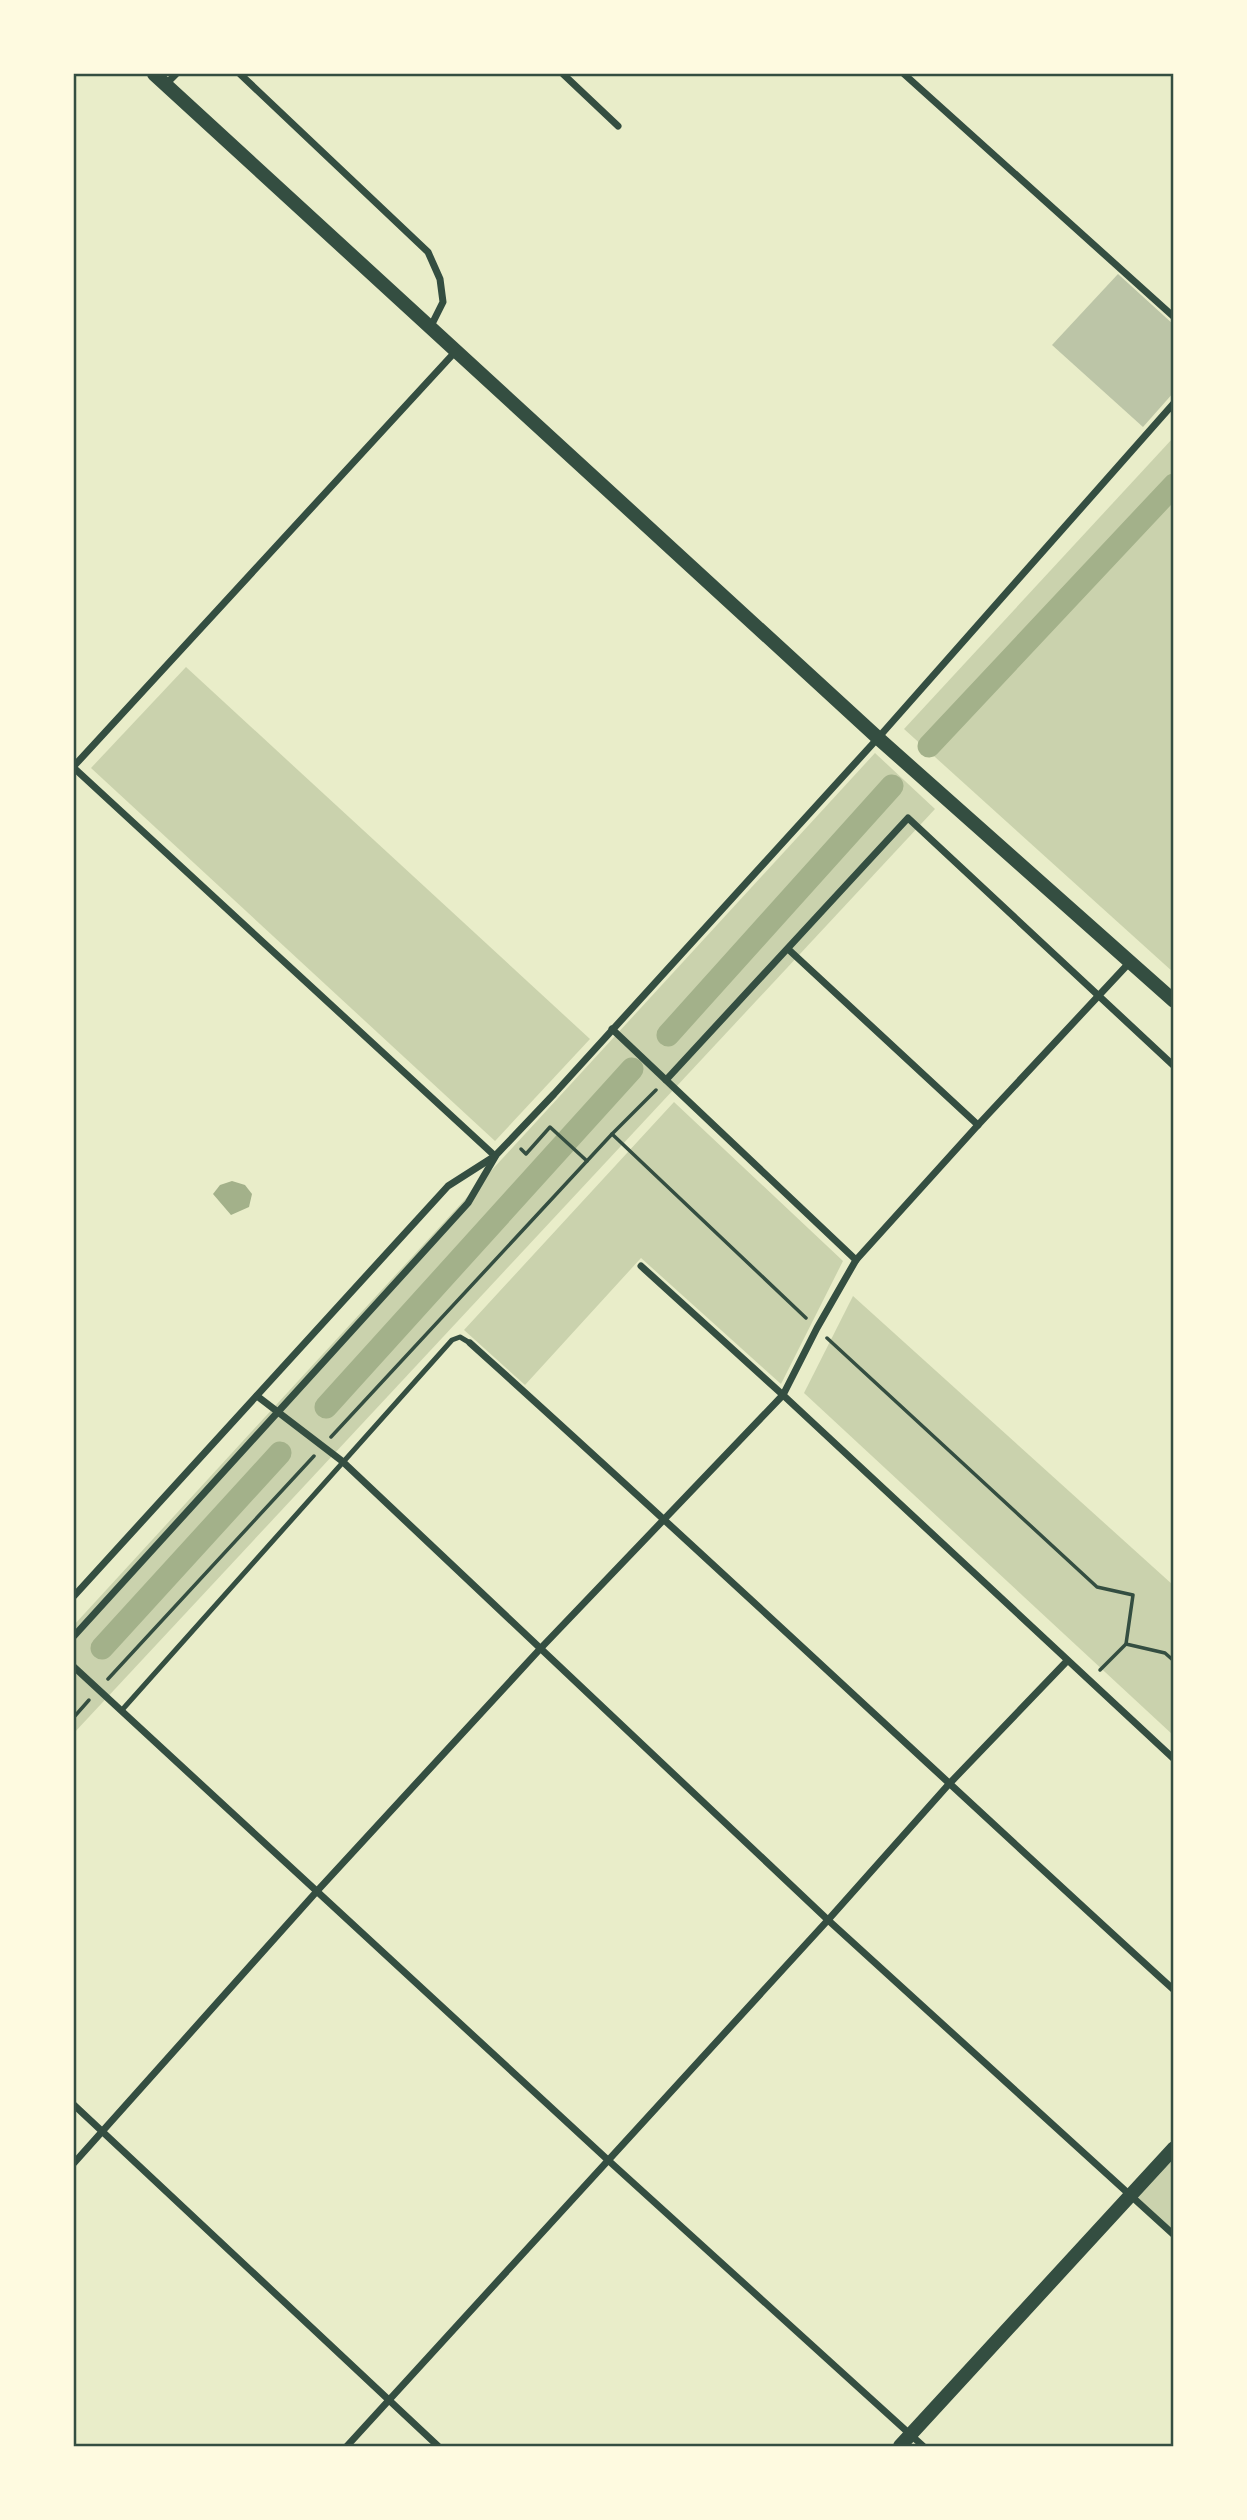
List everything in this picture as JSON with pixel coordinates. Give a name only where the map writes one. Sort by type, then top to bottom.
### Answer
[{"type":"main road","points":[[154,74],[171,79],[455,352],[878,738],[1174,1000]]},
{"type":"main road","points":[[900,2446],[1174,2147]]},
{"type":"street","points":[[240,74],[428,252],[440,279],[443,302],[430,328]]},
{"type":"street","points":[[563,74],[618,126]]},
{"type":"street","points":[[904,74],[1174,317]]},
{"type":"street","points":[[455,352],[74,767],[495,1156]]},
{"type":"street","points":[[74,1636],[468,1203],[495,1156],[878,738],[1174,403]]},
{"type":"street","points":[[666,1080],[908,818],[1174,1066]]},
{"type":"street","points":[[788,949],[978,1125]]},
{"type":"street","points":[[74,2163],[318,1890],[540,1649],[783,1395],[856,1260],[1130,962]]},
{"type":"street","points":[[612,1029],[856,1260]]},
{"type":"street","points":[[74,1596],[448,1186],[495,1156]]},
{"type":"street","points":[[641,1266],[1174,1759]]},
{"type":"street","points":[[470,1343],[664,1518],[1174,1990]]},
{"type":"street","points":[[257,1396],[342,1461],[828,1920],[1174,2235]]},
{"type":"street","points":[[347,2446],[949,1784],[1068,1661]]},
{"type":"street","points":[[74,1667],[609,2161],[923,2446]]},
{"type":"street","points":[[74,2105],[438,2446]]},
{"type":"lane","points":[[122,1710],[452,1340],[460,1337],[470,1343]]},
{"type":"path","points":[[74,1717],[587,1161],[666,1080]]},
{"type":"path","points":[[510,1140],[526,1154],[550,1127],[587,1161]]},
{"type":"path","points":[[612,1135],[1097,1587],[1133,1595],[1126,1644],[1090,1681]]},
{"type":"path","points":[[1126,1644],[1165,1653],[1174,1661]]},
{"type":"shaded area","points":[[1173,438],[1173,972],[904,729]]},
{"type":"shaded area","points":[[186,667],[590,1039],[495,1141],[91,768]]},
{"type":"shaded area","points":[[875,753],[935,809],[74,1733],[74,1625]]},
{"type":"shaded area","points":[[674,1102],[843,1261],[781,1384],[641,1258],[525,1385],[464,1330]]},
{"type":"shaded area","points":[[232,1181],[245,1185],[252,1194],[249,1207],[231,1215],[213,1194],[220,1185]]},
{"type":"shaded area","points":[[853,1296],[1173,1585],[1173,1735],[804,1393]]},
{"type":"shaded area","points":[[1173,2148],[1173,2235],[1130,2196]]},
{"type":"building","points":[[1118,274],[1174,325],[1174,392],[1143,427],[1052,345]]},
{"type":"waterway","points":[[929,746],[1174,485]]},
{"type":"waterway","points":[[668,1035],[892,786]]},
{"type":"waterway","points":[[326,1407],[632,1069]]},
{"type":"waterway","points":[[102,1648],[280,1453]]}]
